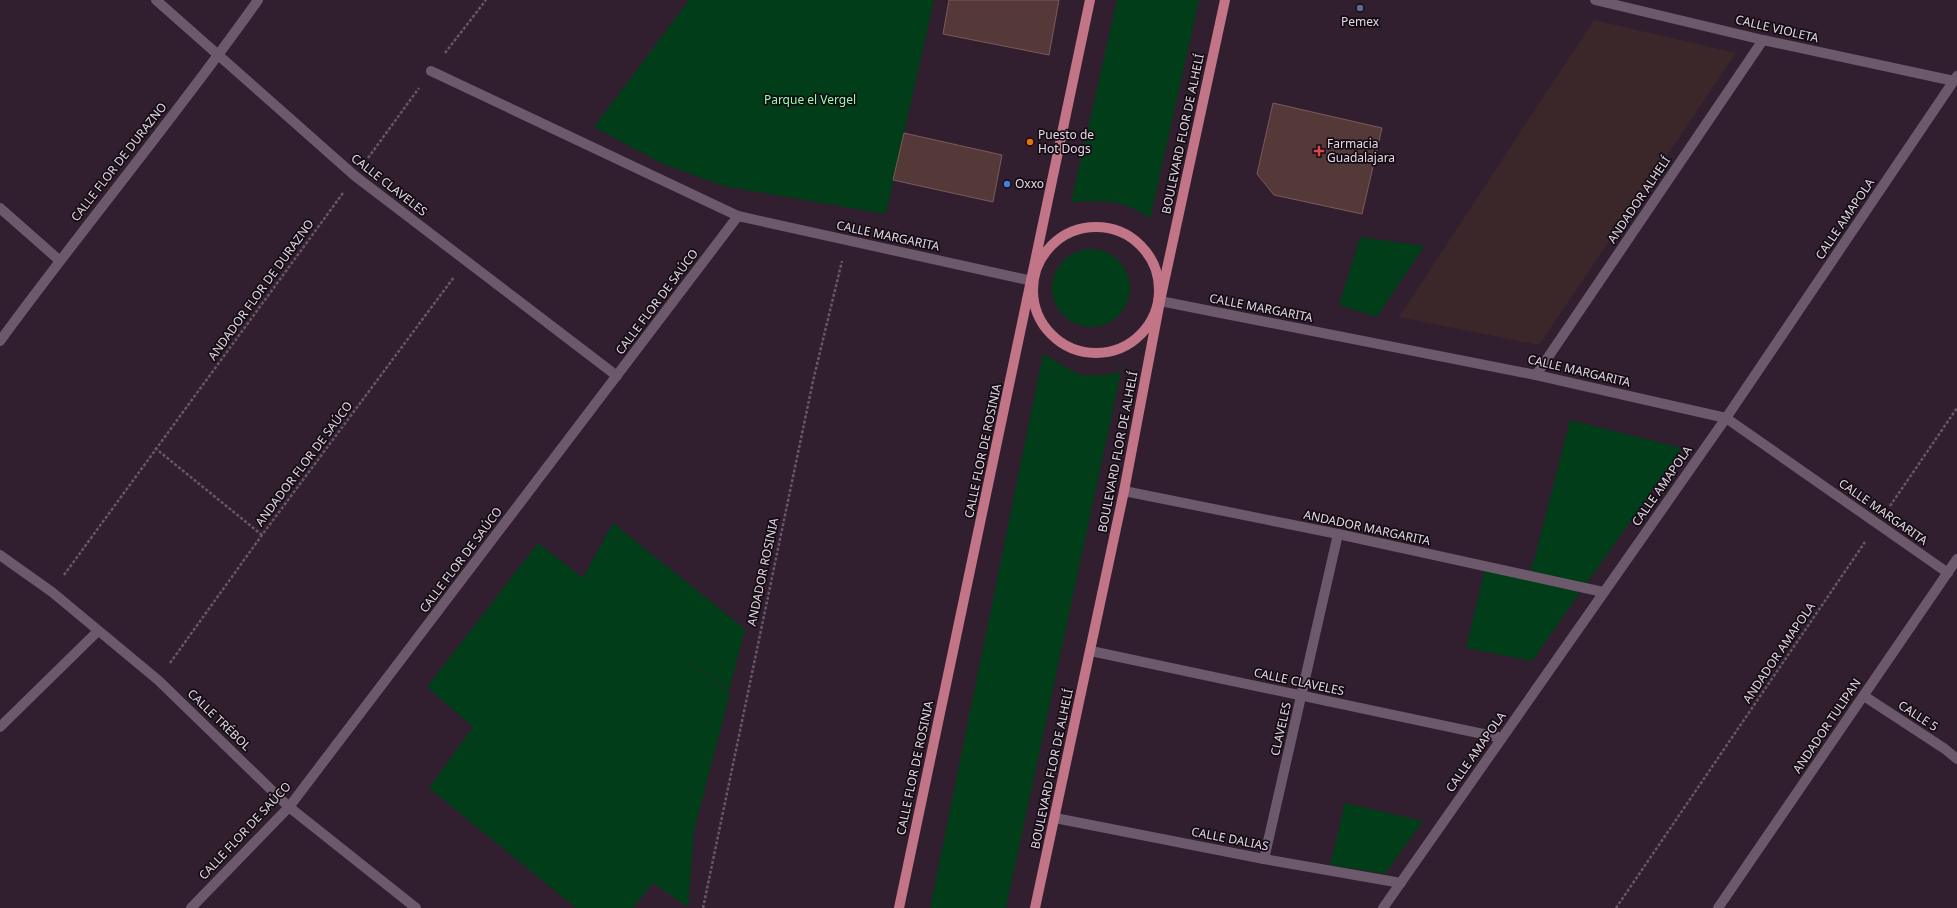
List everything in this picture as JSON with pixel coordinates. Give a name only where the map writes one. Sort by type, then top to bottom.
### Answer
[{"type":"main road","name":"CALLE FLOR DE ROSINIA","points":[[899,908],[1090,0]]},
{"type":"main road","name":"BOULEVARD FLOR DE ALHELÍ","points":[[1035,908],[1091,651],[1124,491],[1160,301],[1225,0]]},
{"type":"main road","points":[[1086,228],[1106,228],[1125,233],[1141,245],[1153,261],[1159,280],[1160,301],[1152,320],[1139,336],[1122,348],[1102,353],[1081,351],[1064,345],[1049,333],[1039,317],[1034,299],[1032,281],[1040,262],[1052,246],[1062,238],[1068,234],[1086,228]]},
{"type":"street","name":"CALLE CLAVELES","points":[[156,0],[355,176],[617,376]]},
{"type":"street","name":"CALLE FLOR DE DURAZNO","points":[[0,340],[59,260],[218,56],[258,0]]},
{"type":"street","name":"CALLE VIOLETA","points":[[1595,0],[1763,40],[1955,78]]},
{"type":"street","name":"ANDADOR ALHELÍ","points":[[1536,375],[1763,40]]},
{"type":"street","name":"CALLE MARGARITA","points":[[431,71],[738,216],[1032,281]]},
{"type":"street","name":"CALLE AMAPOLA","points":[[1383,908],[1726,418],[1955,78]]},
{"type":"street","points":[[0,208],[59,260]]},
{"type":"street","name":"CALLE FLOR DE SAÚCO","points":[[191,908],[289,807],[738,216]]},
{"type":"street","name":"CALLE MARGARITA","points":[[1160,301],[1536,375],[1726,418],[1948,573]]},
{"type":"street","name":"ANDADOR MARGARITA","points":[[1124,491],[1338,534],[1603,592]]},
{"type":"street","name":"CLAVELES","points":[[1264,859],[1338,534]]},
{"type":"street","name":"CALLE TRÉBOL","points":[[0,555],[52,592],[158,680],[289,807],[416,908]]},
{"type":"street","name":"ANDADOR TULIPAN","points":[[1718,908],[1957,559]]},
{"type":"street","points":[[0,727],[98,631]]},
{"type":"street","name":"CALLE CLAVELES","points":[[1091,651],[1502,738]]},
{"type":"street","name":"CALLE 5","points":[[1864,696],[1945,749],[1957,759]]},
{"type":"street","name":"CALLE DALIAS","points":[[1055,818],[1264,859],[1401,883]]},
{"type":"path","name":"ANDADOR FLOR DE DURAZNO","points":[[52,592],[155,448],[431,71],[486,0]]},
{"type":"path","name":"ANDADOR ROSINIA","points":[[703,908],[812,381],[846,241]]},
{"type":"path","name":"ANDADOR FLOR DE SAÚCO","points":[[158,680],[262,535],[466,262]]},
{"type":"path","name":"ANDADOR AMAPOLA","points":[[1616,908],[1957,408]]},
{"type":"path","points":[[155,448],[262,535]]},
{"type":"shaded area","points":[[1594,20],[1736,53],[1539,345],[1399,317]]},
{"type":"green space","name":"Parque el Vergel","points":[[689,0],[934,0],[886,214],[723,186],[661,163],[594,127]]},
{"type":"green space","points":[[1117,0],[1199,0],[1150,219],[1132,208],[1112,202],[1092,201],[1071,203]]},
{"type":"green space","points":[[1360,237],[1424,246],[1377,317],[1339,305]]},
{"type":"green space","points":[[1091,249],[1106,252],[1118,261],[1127,273],[1130,288],[1127,303],[1118,315],[1106,324],[1091,327],[1076,324],[1064,315],[1055,303],[1052,288],[1055,273],[1064,261],[1076,252]]},
{"type":"green space","points":[[1043,354],[1080,375],[1105,375],[1121,372],[1006,908],[930,908]]},
{"type":"green space","points":[[1570,420],[1682,448],[1532,661],[1466,648],[1485,569],[1527,580],[1535,557]]},
{"type":"green space","points":[[613,523],[745,629],[729,691],[667,644],[730,693],[694,831],[688,907],[653,883],[633,908],[576,908],[429,788],[473,727],[427,687],[538,543],[583,578]]},
{"type":"green space","points":[[1345,803],[1423,821],[1385,874],[1330,865]]},
{"type":"building","points":[[949,0],[1059,0],[1049,55],[943,34]]},
{"type":"building","name":"Farmacia Guadalajara","points":[[1273,103],[1382,128],[1362,214],[1274,195],[1257,174]]},
{"type":"building","points":[[904,133],[1002,155],[993,202],[893,180]]},
{"type":"place","name":"Pemex","points":[[1360,8]]},
{"type":"place","name":"Puesto de Hot Dogs","points":[[1030,142]]},
{"type":"place","name":"Farmacia Guadalajara","points":[[1319,151]]},
{"type":"place","name":"Oxxo","points":[[1007,184]]}]
